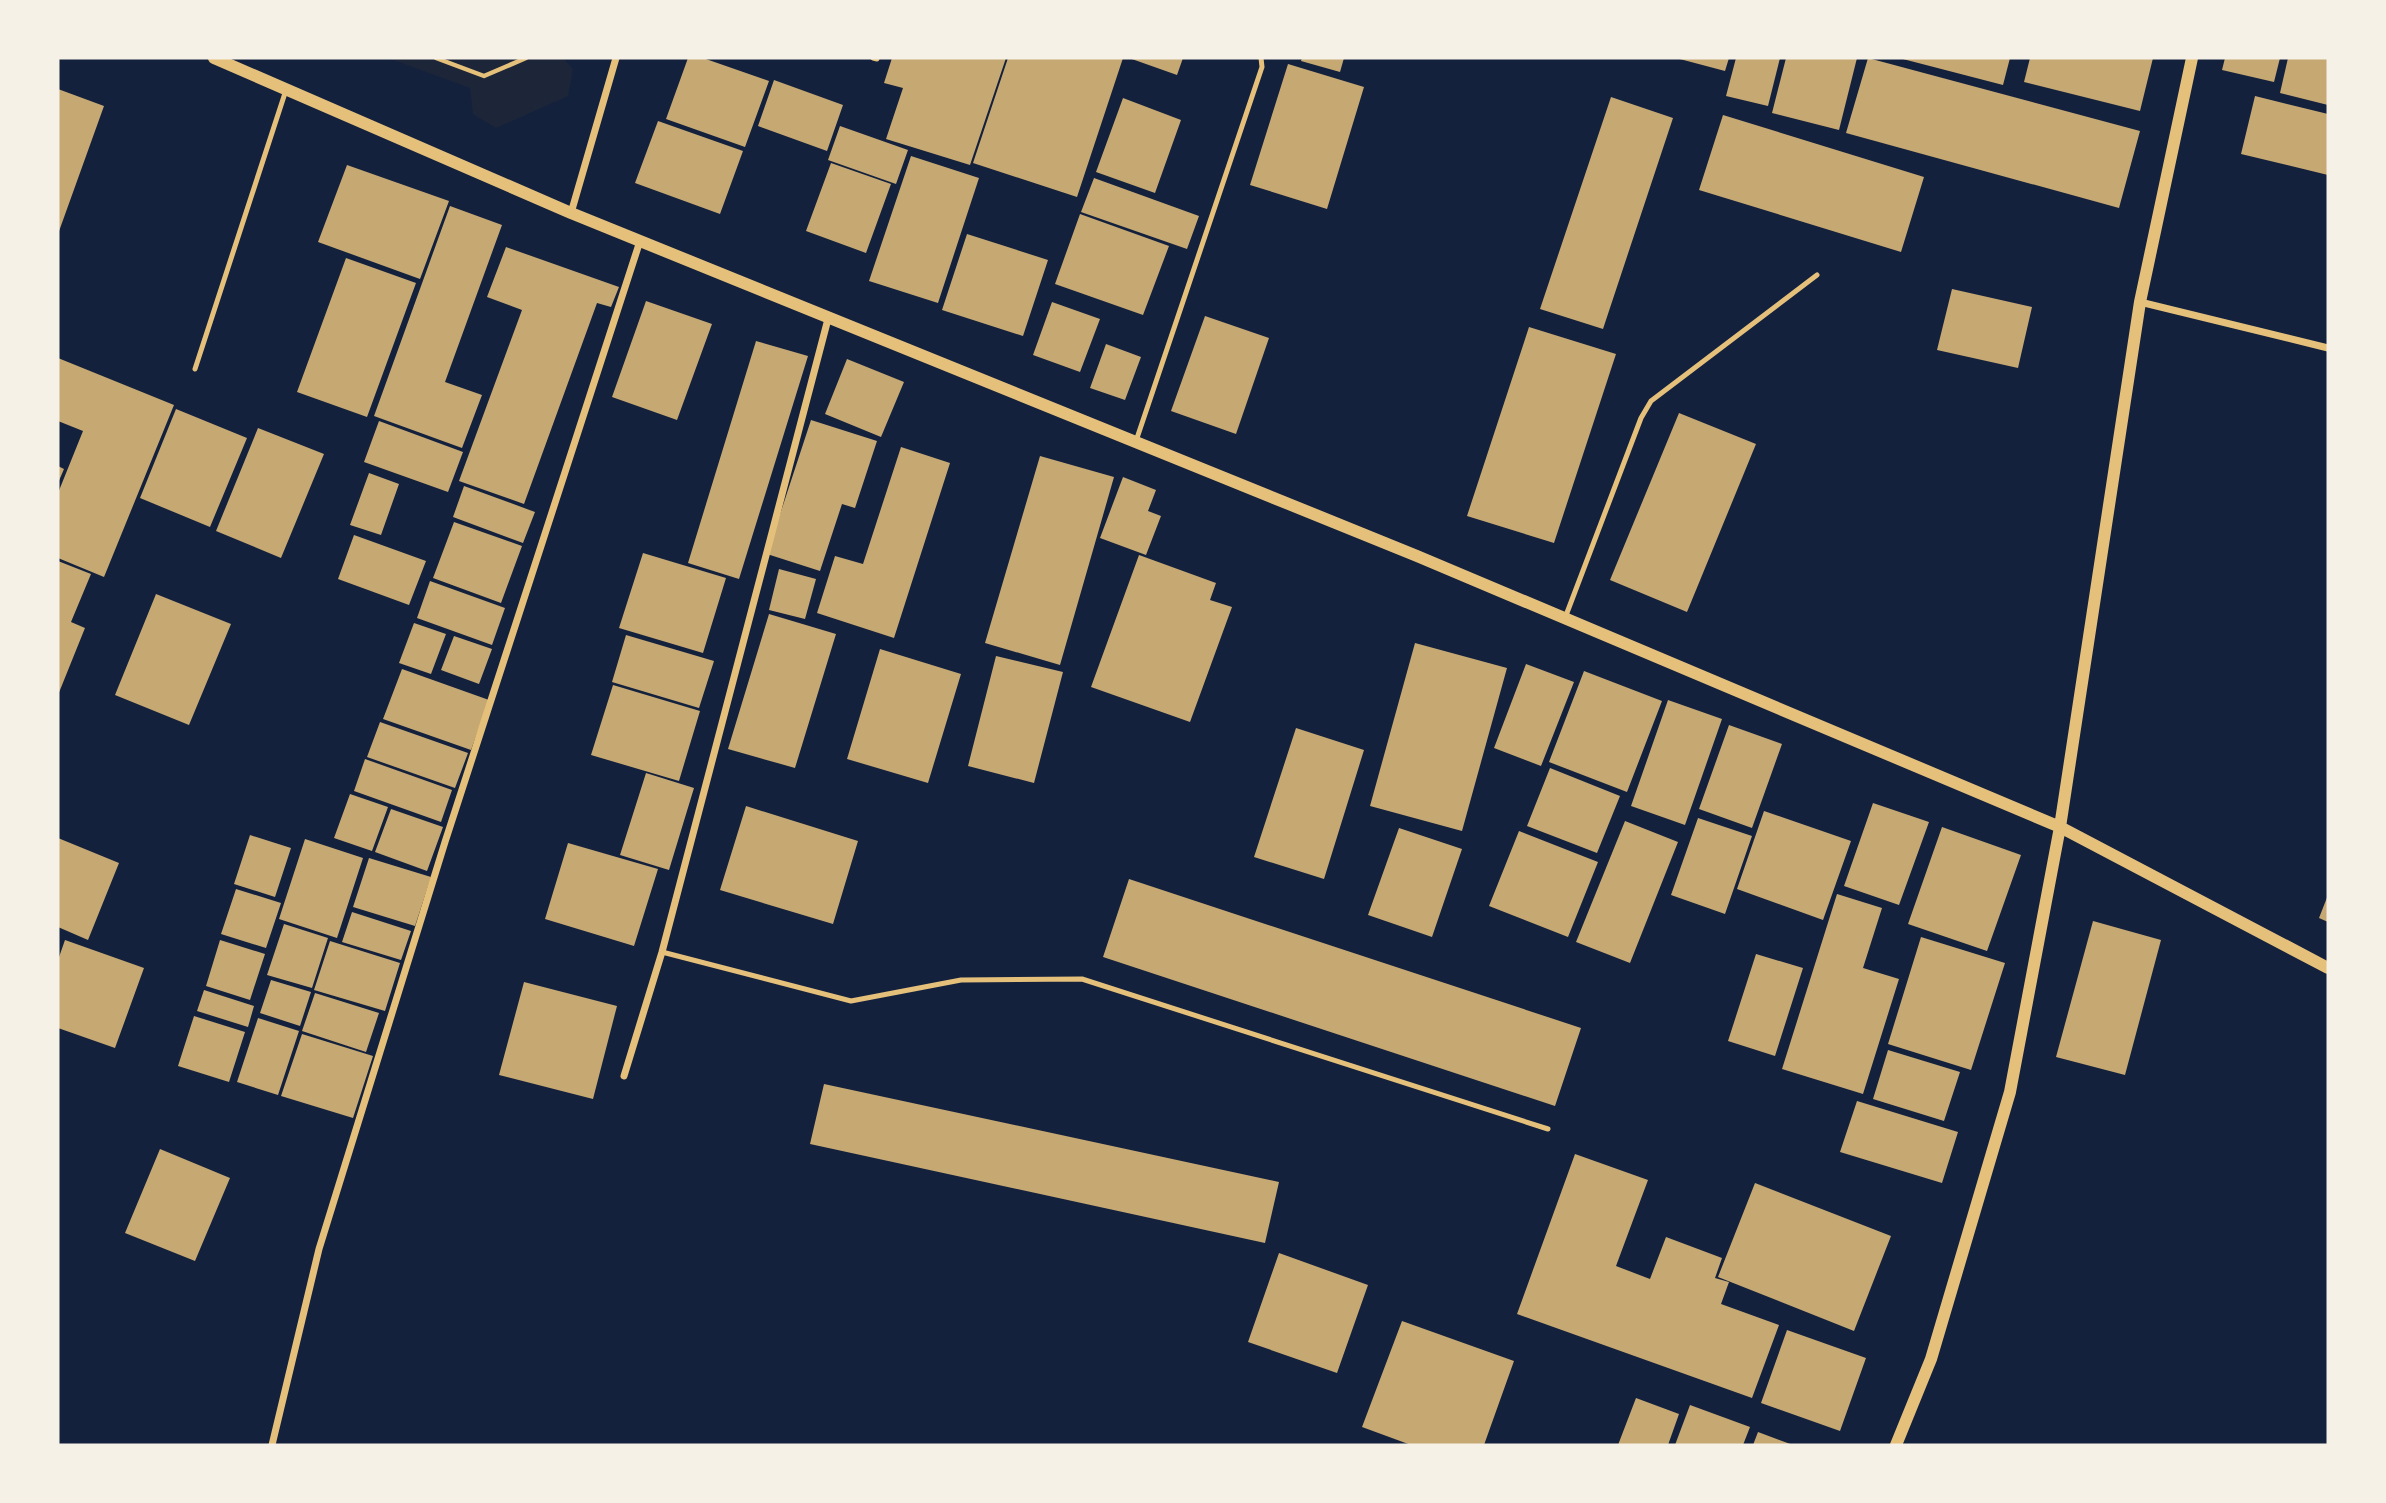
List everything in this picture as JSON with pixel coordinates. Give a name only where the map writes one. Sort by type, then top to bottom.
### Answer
[{"type":"street","points":[[214,58],[571,213],[1566,618],[2060,827],[2328,968]]},
{"type":"street","points":[[571,213],[616,58]]},
{"type":"street","points":[[1896,1445],[1931,1359],[2010,1092],[2060,827],[2140,302],[2192,58]]},
{"type":"street","points":[[272,1445],[319,1249],[445,842],[640,241]]},
{"type":"street","points":[[2140,302],[2328,348]]},
{"type":"street","points":[[624,1076],[662,952],[828,318]]},
{"type":"lane","points":[[1136,441],[1262,67],[1261,58]]},
{"type":"lane","points":[[195,369],[286,90]]},
{"type":"lane","points":[[1566,618],[1641,418],[1651,401],[1817,275]]},
{"type":"lane","points":[[662,952],[851,1001],[961,980],[1082,979],[1548,1129]]},
{"type":"path","points":[[436,58],[484,76],[526,58]]},
{"type":"shaded area","points":[[388,58],[563,58],[573,69],[568,96],[496,128],[473,114],[470,88]]},
{"type":"building","points":[[688,58],[703,58],[769,81],[745,147],[666,119]]},
{"type":"building","points":[[892,58],[1006,58],[970,165],[886,139],[903,88],[884,83]]},
{"type":"building","points":[[1008,58],[1123,58],[1077,197],[973,163]]},
{"type":"building","points":[[1129,58],[1183,58],[1177,75]]},
{"type":"building","points":[[1302,58],[1344,58],[1340,72],[1301,61]]},
{"type":"building","points":[[1676,58],[1729,58],[1725,71]]},
{"type":"building","points":[[1736,58],[1780,58],[1768,106],[1726,96]]},
{"type":"building","points":[[1786,58],[1857,58],[1839,130],[1772,113]]},
{"type":"building","points":[[1868,58],[2140,131],[2119,208],[1846,133]]},
{"type":"building","points":[[1899,58],[2010,58],[2003,85]]},
{"type":"building","points":[[2030,58],[2153,58],[2140,111],[2024,82]]},
{"type":"building","points":[[2225,58],[2280,58],[2274,82],[2222,70]]},
{"type":"building","points":[[2288,58],[2328,58],[2328,105],[2280,93]]},
{"type":"building","points":[[1288,64],[1364,87],[1327,209],[1250,185]]},
{"type":"building","points":[[774,80],[843,105],[827,151],[758,126]]},
{"type":"building","points":[[58,89],[104,106],[58,234]]},
{"type":"building","points":[[2255,96],[2328,114],[2328,175],[2241,154]]},
{"type":"building","points":[[1611,97],[1673,118],[1603,329],[1540,309]]},
{"type":"building","points":[[1123,98],[1181,120],[1155,193],[1096,172]]},
{"type":"building","points":[[1723,115],[1924,177],[1901,252],[1699,190]]},
{"type":"building","points":[[658,121],[743,151],[720,214],[635,183]]},
{"type":"building","points":[[840,126],[908,150],[896,184],[828,160]]},
{"type":"building","points":[[911,156],[979,178],[938,303],[869,281]]},
{"type":"building","points":[[831,163],[891,184],[866,253],[806,231]]},
{"type":"building","points":[[347,165],[449,201],[420,279],[318,242]]},
{"type":"building","points":[[1094,178],[1199,216],[1187,249],[1081,212]]},
{"type":"building","points":[[450,206],[502,225],[445,382],[482,395],[462,448],[374,416]]},
{"type":"building","points":[[1080,214],[1169,246],[1143,315],[1055,284]]},
{"type":"building","points":[[967,234],[1048,260],[1023,336],[942,310]]},
{"type":"building","points":[[506,247],[619,287],[611,307],[597,303],[524,504],[459,481],[522,310],[487,297]]},
{"type":"building","points":[[346,258],[416,283],[367,417],[297,392]]},
{"type":"building","points":[[1952,289],[2032,307],[2018,368],[1937,350]]},
{"type":"building","points":[[646,301],[712,324],[677,420],[612,397]]},
{"type":"building","points":[[1052,302],[1100,319],[1080,372],[1033,355]]},
{"type":"building","points":[[1205,316],[1269,338],[1236,434],[1171,411]]},
{"type":"building","points":[[1529,327],[1616,354],[1554,543],[1467,516]]},
{"type":"building","points":[[756,341],[808,356],[739,579],[688,563]]},
{"type":"building","points":[[1106,344],[1141,357],[1125,400],[1090,388]]},
{"type":"building","points":[[58,358],[174,405],[104,577],[58,558],[58,493],[83,431],[58,421]]},
{"type":"building","points":[[847,359],[904,382],[881,437],[825,414]]},
{"type":"building","points":[[176,409],[247,438],[210,527],[140,498]]},
{"type":"building","points":[[1679,413],[1756,444],[1687,612],[1610,580]]},
{"type":"building","points":[[811,420],[877,441],[855,508],[842,504],[820,571],[767,554]]},
{"type":"building","points":[[379,421],[463,452],[448,492],[364,462]]},
{"type":"building","points":[[258,428],[324,454],[281,558],[216,531]]},
{"type":"building","points":[[901,447],[950,463],[894,638],[817,613],[835,556],[863,564]]},
{"type":"building","points":[[1040,456],[1114,477],[1060,665],[985,643]]},
{"type":"building","points":[[58,466],[64,469],[58,483]]},
{"type":"building","points":[[369,473],[399,484],[381,535],[350,525]]},
{"type":"building","points":[[1123,477],[1156,490],[1148,511],[1161,516],[1146,555],[1100,538]]},
{"type":"building","points":[[464,486],[535,512],[523,543],[453,517]]},
{"type":"building","points":[[454,522],[522,546],[501,603],[433,578]]},
{"type":"building","points":[[354,535],[426,561],[409,605],[338,579]]},
{"type":"building","points":[[643,553],[726,578],[703,653],[619,628]]},
{"type":"building","points":[[1139,555],[1216,583],[1210,600],[1232,607],[1190,722],[1091,687]]},
{"type":"building","points":[[58,561],[91,574],[71,622],[85,628],[58,695]]},
{"type":"building","points":[[779,569],[816,579],[805,619],[769,610]]},
{"type":"building","points":[[430,581],[505,608],[492,645],[417,618]]},
{"type":"building","points":[[156,594],[231,624],[189,725],[115,695]]},
{"type":"building","points":[[769,614],[836,634],[795,768],[728,749]]},
{"type":"building","points":[[414,623],[446,634],[431,674],[399,663]]},
{"type":"building","points":[[626,635],[714,661],[699,708],[612,682]]},
{"type":"building","points":[[454,636],[492,649],[479,684],[441,670]]},
{"type":"building","points":[[1415,643],[1507,668],[1462,831],[1370,806]]},
{"type":"building","points":[[880,649],[961,674],[928,783],[847,759]]},
{"type":"building","points":[[996,656],[1063,672],[1034,783],[968,766]]},
{"type":"building","points":[[1526,664],[1574,682],[1541,766],[1494,748]]},
{"type":"building","points":[[402,669],[489,700],[471,750],[383,719]]},
{"type":"building","points":[[1584,671],[1662,701],[1627,792],[1549,762]]},
{"type":"building","points":[[613,685],[700,711],[679,781],[591,755]]},
{"type":"building","points":[[1668,700],[1722,719],[1685,825],[1631,806]]},
{"type":"building","points":[[380,722],[468,753],[455,788],[367,757]]},
{"type":"building","points":[[1729,725],[1782,744],[1752,828],[1699,809]]},
{"type":"building","points":[[1296,728],[1364,750],[1324,879],[1254,857]]},
{"type":"building","points":[[365,759],[452,790],[441,822],[354,791]]},
{"type":"building","points":[[1550,768],[1620,796],[1597,853],[1527,826]]},
{"type":"building","points":[[646,773],[694,788],[669,870],[620,855]]},
{"type":"building","points":[[350,794],[388,807],[372,851],[334,838]]},
{"type":"building","points":[[1873,803],[1929,822],[1899,905],[1844,886]]},
{"type":"building","points":[[746,806],[858,841],[833,924],[720,890]]},
{"type":"building","points":[[391,809],[443,827],[427,871],[375,852]]},
{"type":"building","points":[[1764,811],[1851,841],[1823,920],[1737,889]]},
{"type":"building","points":[[1698,818],[1752,836],[1725,914],[1671,895]]},
{"type":"building","points":[[1625,821],[1678,842],[1630,963],[1576,942]]},
{"type":"building","points":[[1942,827],[2021,855],[1987,951],[1908,924]]},
{"type":"building","points":[[1399,828],[1462,849],[1432,937],[1368,915]]},
{"type":"building","points":[[1519,831],[1598,862],[1568,937],[1489,906]]},
{"type":"building","points":[[250,835],[291,848],[275,897],[234,884]]},
{"type":"building","points":[[58,838],[119,863],[88,940],[58,927]]},
{"type":"building","points":[[305,839],[363,858],[337,938],[279,919]]},
{"type":"building","points":[[568,843],[658,869],[634,946],[545,919]]},
{"type":"building","points":[[369,858],[431,877],[415,926],[353,907]]},
{"type":"building","points":[[1129,879],[1581,1028],[1555,1106],[1103,957]]},
{"type":"building","points":[[236,889],[281,903],[266,948],[221,934]]},
{"type":"building","points":[[1837,894],[1882,908],[1863,968],[1899,979],[1863,1094],[1782,1069]]},
{"type":"building","points":[[2328,895],[2328,922],[2319,918]]},
{"type":"building","points":[[352,912],[411,931],[401,960],[342,942]]},
{"type":"building","points":[[2093,921],[2161,940],[2125,1075],[2056,1057]]},
{"type":"building","points":[[284,924],[328,938],[312,988],[267,975]]},
{"type":"building","points":[[1921,937],[2005,963],[1971,1070],[1888,1044]]},
{"type":"building","points":[[65,940],[144,968],[115,1048],[58,1028],[58,960]]},
{"type":"building","points":[[220,940],[265,954],[250,1000],[206,986]]},
{"type":"building","points":[[330,941],[400,963],[385,1011],[314,990]]},
{"type":"building","points":[[1756,954],[1803,968],[1775,1056],[1728,1041]]},
{"type":"building","points":[[271,980],[311,992],[300,1026],[260,1013]]},
{"type":"building","points":[[524,982],[617,1006],[593,1099],[499,1075]]},
{"type":"building","points":[[204,990],[254,1006],[248,1027],[197,1011]]},
{"type":"building","points":[[315,993],[379,1013],[366,1052],[302,1031]]},
{"type":"building","points":[[194,1016],[245,1032],[229,1082],[178,1066]]},
{"type":"building","points":[[258,1018],[299,1031],[278,1095],[237,1082]]},
{"type":"building","points":[[302,1034],[373,1056],[353,1118],[281,1096]]},
{"type":"building","points":[[1888,1050],[1960,1072],[1944,1121],[1873,1099]]},
{"type":"building","points":[[824,1084],[1279,1182],[1265,1243],[810,1144]]},
{"type":"building","points":[[1857,1101],[1958,1132],[1942,1183],[1840,1152]]},
{"type":"building","points":[[160,1149],[230,1178],[195,1261],[125,1233]]},
{"type":"building","points":[[1575,1154],[1648,1180],[1616,1266],[1650,1279],[1666,1237],[1722,1258],[1715,1278],[1729,1282],[1721,1304],[1779,1325],[1752,1398],[1517,1314]]},
{"type":"building","points":[[1755,1183],[1891,1236],[1854,1331],[1718,1277]]},
{"type":"building","points":[[1279,1253],[1368,1285],[1337,1373],[1248,1342]]},
{"type":"building","points":[[1402,1321],[1514,1361],[1484,1445],[1411,1445],[1362,1427]]},
{"type":"building","points":[[1787,1330],[1866,1358],[1840,1431],[1761,1403]]},
{"type":"building","points":[[1636,1398],[1679,1414],[1668,1445],[1618,1445]]},
{"type":"building","points":[[1690,1405],[1750,1427],[1743,1445],[1675,1445]]},
{"type":"building","points":[[1758,1432],[1793,1445],[1753,1445]]}]
